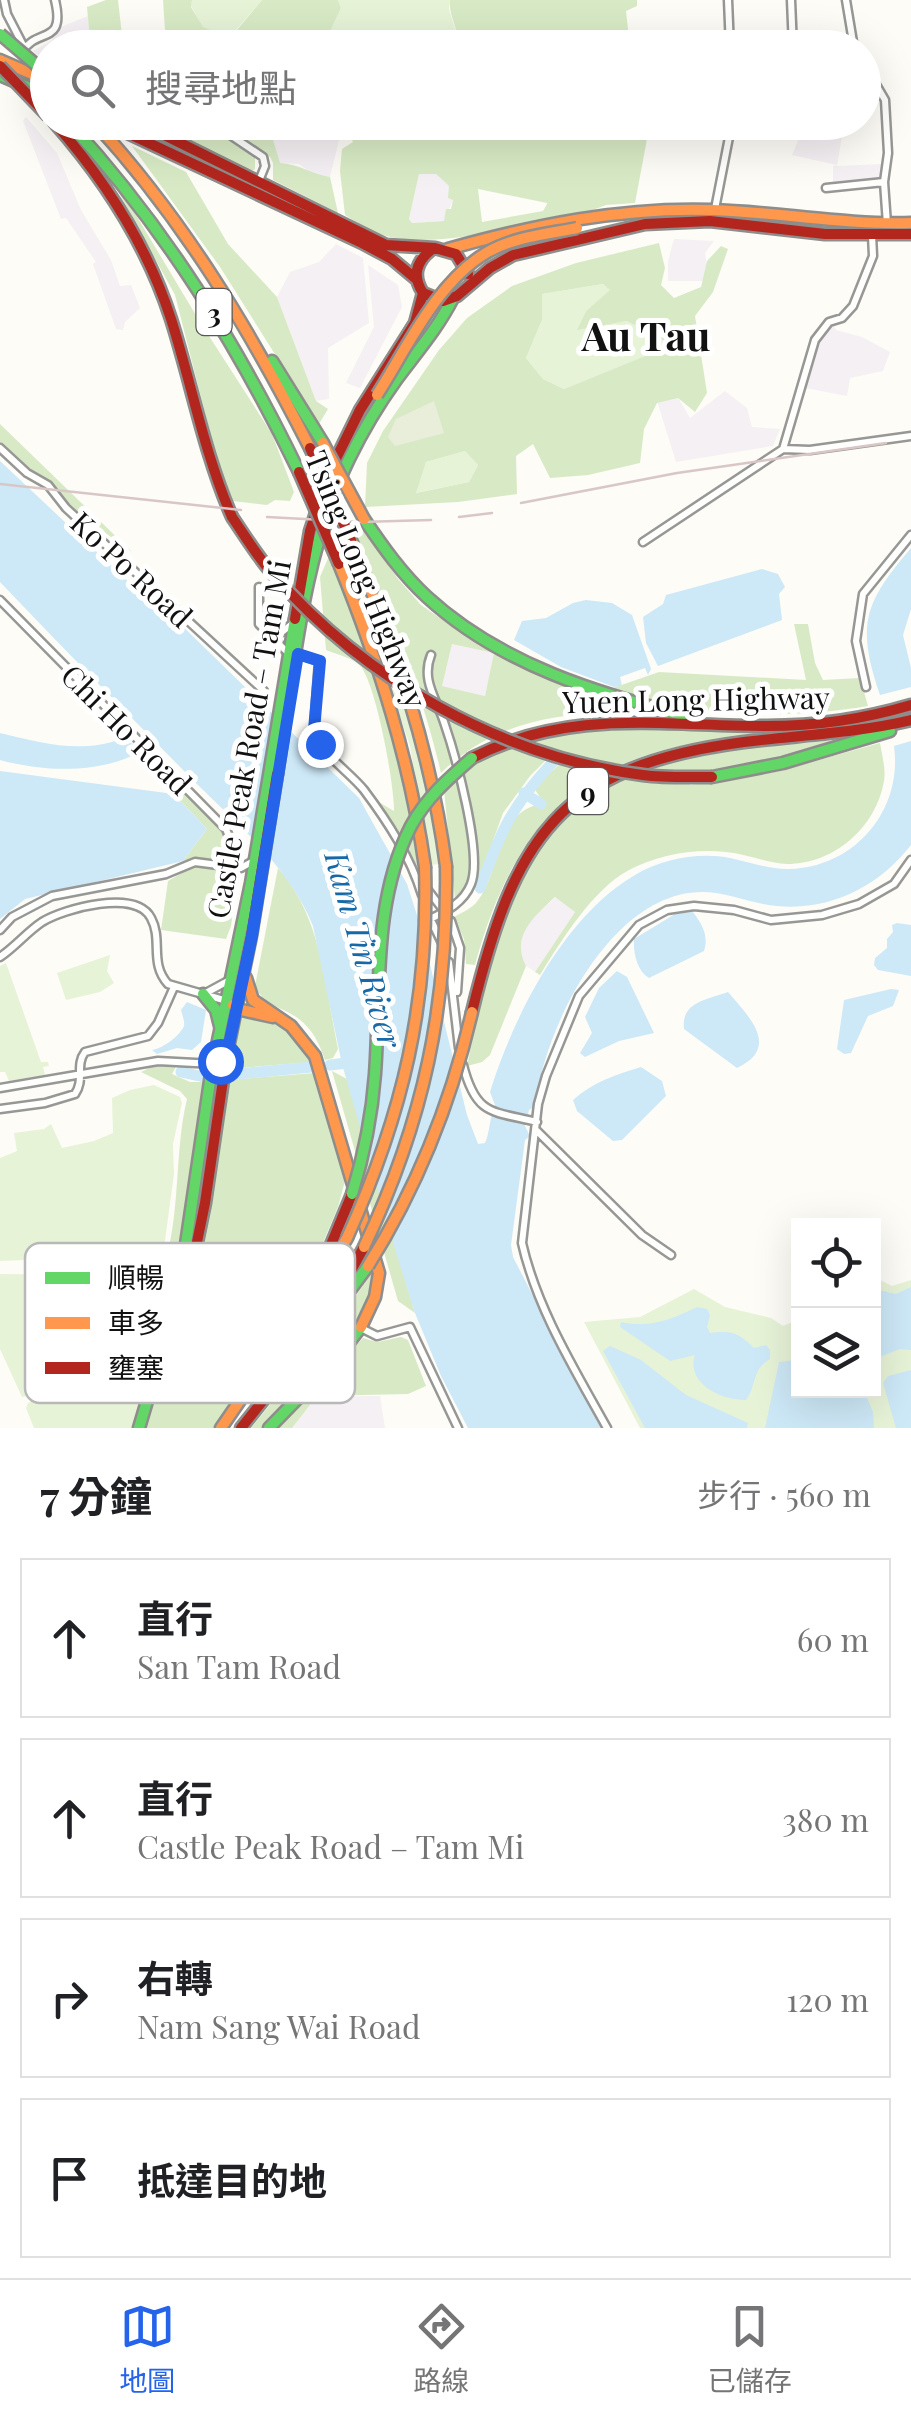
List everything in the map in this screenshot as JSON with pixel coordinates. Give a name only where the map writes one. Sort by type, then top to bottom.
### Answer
[{"type":"main road","points":[[0,34],[30,62]]},
{"type":"main road","points":[[0,63],[30,72]]},
{"type":"main road","points":[[0,63],[30,86]]},
{"type":"main road","points":[[0,63],[30,96]]},
{"type":"main road","points":[[0,75],[30,91]]},
{"type":"main road","points":[[69,140],[126,218],[157,281],[207,457],[232,517],[272,577],[316,621],[383,673],[508,738],[586,766],[645,776],[712,776],[799,759],[911,721]]},
{"type":"main road","name":"Tsing Long Highway","points":[[84,140],[147,212],[208,303],[260,392],[339,564],[383,676],[403,740],[425,867],[427,946],[422,1004],[411,1068],[390,1140],[339,1243]]},
{"type":"main road","name":"Tsing Long Highway","points":[[110,140],[171,216],[245,329],[310,448],[352,540],[421,722],[438,800],[448,924],[444,985],[427,1084],[397,1178],[355,1264]]},
{"type":"main road","points":[[142,140],[392,259],[416,279],[423,293],[436,300],[464,288],[512,255],[645,224],[710,221],[825,234],[911,234]]},
{"type":"main road","points":[[174,140],[386,245],[448,249],[557,222],[645,209],[714,210],[865,225],[911,223]]},
{"type":"main road","points":[[451,292],[468,266],[489,252],[517,241],[577,228],[588,219]]},
{"type":"main road","points":[[448,249],[466,264],[464,288]]},
{"type":"main road","points":[[416,279],[418,264],[431,250]]},
{"type":"main road","name":"Castle Peak Road – Tam Mi","points":[[350,433],[451,292]]},
{"type":"main road","name":"Castle Peak Road – Tam Mi","points":[[239,973],[282,693],[312,563],[337,480],[372,416],[451,292]]},
{"type":"main road","name":"Castle Peak Road – Tam Mi","points":[[239,973],[248,890],[258,861],[290,704],[293,624],[318,503],[350,433],[415,323],[423,293]]},
{"type":"main road","points":[[245,329],[263,347],[392,564],[414,589],[480,636],[550,674],[646,708],[722,726]]},
{"type":"main road","name":"Yuen Long Highway","points":[[338,1243],[372,1110],[381,931],[393,866],[411,824],[428,799],[472,758],[515,737],[561,724],[821,724],[911,705]]},
{"type":"main road","name":"Yuen Long Highway","points":[[355,1283],[426,1166],[452,1096],[492,928],[516,871],[547,828],[595,787],[636,766],[689,750],[851,732],[911,721]]},
{"type":"main road","points":[[196,1243],[239,973]]},
{"type":"main road","points":[[239,973],[250,995],[304,1039],[319,1065],[377,1260],[377,1299],[355,1337]]},
{"type":"main road","points":[[202,994],[216,1010],[220,1032]]},
{"type":"main road","points":[[235,1004],[262,1006]]},
{"type":"main road","points":[[235,1004],[284,1020]]},
{"type":"main road","points":[[186,1243],[220,1032],[235,1004]]},
{"type":"main road","points":[[214,1064],[227,1054]]},
{"type":"main road","points":[[140,1428],[147,1403]]},
{"type":"main road","name":"Tsing Long Highway","points":[[221,1428],[238,1403]]},
{"type":"main road","name":"Tsing Long Highway","points":[[241,1428],[261,1403]]},
{"type":"main road","points":[[269,1428],[293,1403]]},
{"type":"street","points":[[4,0],[24,47]]},
{"type":"street","points":[[53,30],[58,17],[55,0]]},
{"type":"street","points":[[728,0],[729,30]]},
{"type":"street","points":[[791,0],[792,30]]},
{"type":"street","points":[[846,0],[851,30]]},
{"type":"street","points":[[16,67],[24,47],[30,44]]},
{"type":"street","points":[[881,93],[885,100],[888,153],[884,182],[887,224]]},
{"type":"street","points":[[237,140],[263,157],[265,166],[258,182]]},
{"type":"street","points":[[714,210],[728,140]]},
{"type":"street","points":[[826,188],[884,182]]},
{"type":"street","points":[[783,449],[815,340],[829,322],[842,318],[853,306],[872,256],[872,235]]},
{"type":"street","points":[[643,542],[783,449],[810,450],[911,436]]},
{"type":"street","name":"Ko Po Road","points":[[0,448],[27,473],[48,485],[66,508],[264,691]]},
{"type":"street","points":[[866,687],[856,641],[862,594],[911,535]]},
{"type":"street","points":[[260,587],[258,620],[266,634],[293,654],[320,661],[316,740],[371,800],[456,933],[460,948],[455,1012]]},
{"type":"street","name":"Chi Ho Road","points":[[0,600],[226,829],[248,890]]},
{"type":"street","points":[[266,634],[282,632],[293,624]]},
{"type":"street","points":[[430,919],[445,912],[468,889],[474,862],[455,760],[426,675],[431,655]]},
{"type":"street","points":[[607,1428],[567,1356],[522,1244],[534,1124],[546,1076],[577,1002],[638,926],[667,910],[694,906],[734,910],[771,920],[822,915],[859,904],[894,884],[911,860]]},
{"type":"street","points":[[0,930],[12,917],[52,896],[166,874],[195,862],[238,868],[258,861]]},
{"type":"street","points":[[412,868],[452,972],[458,1042],[467,1080],[478,1103],[499,1116],[534,1124],[642,1235],[670,1255]]},
{"type":"street","points":[[0,958],[54,916],[130,902],[143,908],[152,919],[157,968],[164,980],[174,988],[235,1004]]},
{"type":"street","points":[[202,994],[239,973]]},
{"type":"street","points":[[0,1109],[70,1097],[79,1088],[82,1056],[90,1049],[148,1036],[174,988]]},
{"type":"street","points":[[0,1088],[158,1061],[214,1064]]},
{"type":"street","points":[[363,1329],[376,1336],[410,1327],[458,1428]]},
{"type":"shaded area","points":[[88,16],[89,30],[59,30]]},
{"type":"shaded area","points":[[26,117],[30,122],[30,139],[23,121]]},
{"type":"shaded area","points":[[30,140],[46,140],[57,153],[120,286],[131,285],[140,308],[125,322],[123,330],[116,329],[93,264],[96,262],[66,218],[61,219]]},
{"type":"shaded area","points":[[273,140],[339,140],[330,177],[313,174],[299,164],[279,163]]},
{"type":"shaded area","points":[[798,140],[841,140],[837,166],[881,164],[881,178],[833,183],[833,166],[837,165],[792,155]]},
{"type":"shaded area","points":[[419,174],[436,174],[449,186],[453,200],[444,221],[412,223],[409,219]]},
{"type":"shaded area","points":[[674,239],[714,241],[705,253],[709,281],[668,281]]},
{"type":"shaded area","points":[[336,244],[363,258],[369,323],[328,348],[329,399],[316,401],[277,297],[290,272],[319,262]]},
{"type":"shaded area","points":[[368,265],[398,285],[402,307],[360,388],[346,383],[374,327]]},
{"type":"shaded area","points":[[833,325],[836,330],[862,337],[890,352],[883,371],[850,378],[847,396],[805,388],[819,337]]},
{"type":"shaded area","points":[[725,391],[747,408],[752,427],[780,429],[773,446],[676,462],[656,398],[676,394],[690,418]]},
{"type":"shaded area","points":[[452,643],[495,653],[485,696],[442,686]]},
{"type":"shaded area","points":[[556,897],[575,912],[535,972],[525,965],[519,953],[525,925]]},
{"type":"shaded area","points":[[355,1396],[380,1396],[385,1428],[292,1428],[312,1403],[355,1403]]},
{"type":"green space","points":[[118,0],[121,30],[89,30],[87,7]]},
{"type":"green space","points":[[163,0],[192,0],[191,7],[203,27],[211,30],[165,30]]},
{"type":"green space","points":[[192,0],[262,0],[236,30],[203,28],[191,6]]},
{"type":"green space","points":[[262,0],[338,0],[341,8],[331,30],[237,30]]},
{"type":"green space","points":[[338,0],[450,0],[455,30],[331,30],[341,8]]},
{"type":"green space","points":[[450,0],[637,0],[637,6],[626,11],[628,30],[456,30]]},
{"type":"green space","points":[[189,140],[229,140],[255,157],[255,169],[250,172]]},
{"type":"green space","points":[[243,140],[273,140],[280,163],[330,177],[338,213],[273,180],[270,157]]},
{"type":"green space","points":[[352,140],[647,140],[635,203],[606,205],[489,232],[434,240],[386,236],[345,215],[342,149]],"holes":[[[419,174],[436,174],[449,186],[451,209],[446,209],[444,221],[412,223],[409,219]],[[478,189],[547,203],[543,211],[482,222]]]},
{"type":"green space","points":[[132,146],[186,172],[228,244],[277,297],[316,401],[328,409],[319,424],[220,267]]},
{"type":"green space","points":[[121,190],[272,434],[294,492],[290,501],[275,500],[267,505],[233,501],[220,472],[175,295],[119,193]]},
{"type":"green space","points":[[659,243],[665,268],[661,285],[674,298],[701,287],[707,261],[721,246],[728,249],[713,292],[695,316],[707,393],[695,412],[678,398],[657,403],[644,429],[640,463],[588,475],[550,478],[533,444],[516,456],[517,494],[365,507],[367,463],[383,431],[439,350],[467,318],[512,286],[576,263]],"holes":[[[603,284],[610,290],[586,311],[577,330],[627,321],[672,345],[564,389],[543,379],[526,358],[542,320],[542,294]],[[465,451],[478,465],[469,482],[416,493],[426,462]]]},
{"type":"green space","points":[[603,284],[611,290],[586,311],[578,329],[627,321],[673,345],[564,389],[543,379],[526,358],[542,320],[542,294]]},
{"type":"green space","points":[[434,401],[444,433],[395,446],[388,437],[396,419]]},
{"type":"green space","points":[[0,424],[132,552],[68,506],[50,482],[24,466],[0,443]]},
{"type":"green space","points":[[465,451],[478,465],[469,482],[415,493],[426,462]]},
{"type":"green space","points":[[361,525],[421,605],[460,632],[559,684],[639,710],[639,714],[584,714],[532,722],[484,741],[441,773],[402,647],[350,526]],"holes":[[[452,644],[494,653],[485,696],[442,686]]]},
{"type":"green space","points":[[339,539],[369,597],[405,690],[433,795],[440,864],[429,865],[410,746]]},
{"type":"green space","points":[[329,556],[386,710],[405,787],[418,871],[407,845],[377,801],[394,811],[384,737],[368,680],[355,662],[326,650],[320,577]]},
{"type":"green space","points":[[794,624],[808,624],[815,663],[823,680],[860,678],[868,706],[802,713],[736,713],[671,705],[607,690],[659,672],[806,680]]},
{"type":"green space","points":[[633,727],[783,734],[668,749],[628,762],[564,801],[519,857],[501,890],[475,965],[466,964],[464,939],[454,917],[473,906],[483,892],[512,822],[522,812],[545,805],[534,788],[566,758],[557,749],[530,776],[503,813],[478,882],[455,899],[444,790],[467,770],[509,745],[554,733]]},
{"type":"green space","points":[[844,739],[770,761],[690,773],[690,785],[775,772],[880,743],[884,776],[880,798],[850,840],[821,858],[805,862],[787,864],[701,851],[640,865],[616,879],[591,903],[540,975],[535,972],[575,912],[555,897],[533,919],[523,936],[526,966],[490,1055],[467,1066],[479,1008],[509,906],[530,863],[559,826],[597,795],[645,771],[724,751]]},
{"type":"green space","points":[[181,786],[220,829],[231,861],[183,861],[207,829],[174,794]]},
{"type":"green space","points":[[195,865],[238,873],[226,939],[161,930],[168,881]]},
{"type":"green space","points":[[278,868],[304,908],[320,954],[338,1049],[333,1058],[325,1060],[308,1028],[269,1002],[255,986]]},
{"type":"green space","points":[[110,955],[107,971],[114,983],[100,992],[66,1000],[57,973]]},
{"type":"green space","points":[[6,963],[41,1062],[48,1062],[49,1066],[43,1067],[45,1075],[9,1081],[5,1072],[0,1072],[0,966]]},
{"type":"green space","points":[[252,1016],[286,1030],[311,1062],[229,1069],[240,1019]]},
{"type":"green space","points":[[177,1065],[172,1074],[190,1082],[204,1082],[180,1243],[170,1243],[187,1099],[180,1091],[141,1072],[153,1066]]},
{"type":"green space","points":[[332,1071],[347,1079],[415,1313],[398,1301]]},
{"type":"green space","points":[[315,1073],[346,1177],[323,1243],[195,1243],[227,1080]]},
{"type":"green space","points":[[154,1085],[180,1097],[182,1103],[173,1144],[174,1174],[165,1243],[25,1243],[25,1260],[0,1261],[0,1158],[17,1151],[14,1133],[44,1129],[51,1124],[62,1148],[94,1141],[113,1133],[112,1098]]},
{"type":"green space","points":[[374,1270],[372,1290],[355,1324],[355,1297]]},
{"type":"green space","points":[[0,1274],[25,1274],[25,1396],[0,1349]]},
{"type":"green space","points":[[881,1280],[892,1286],[911,1280],[911,1428],[640,1428],[584,1322],[640,1317],[694,1289],[725,1307],[771,1318],[783,1326],[791,1323],[791,1398],[881,1398]]},
{"type":"green space","points":[[401,1337],[408,1340],[426,1386],[408,1394],[355,1395],[355,1347],[363,1338],[377,1342]]},
{"type":"green space","points":[[28,1403],[140,1405],[133,1428],[34,1428],[26,1408]]},
{"type":"green space","points":[[152,1403],[231,1403],[214,1428],[144,1428]]},
{"type":"green space","points":[[271,1403],[286,1403],[264,1428],[251,1428]]},
{"type":"green space","points":[[302,1403],[312,1403],[292,1428],[279,1428]]},
{"type":"water","name":"Kam Tin River","points":[[0,461],[167,618],[171,615],[359,798],[407,884],[478,1144],[487,1139],[495,1105],[490,1092],[527,1001],[564,942],[609,893],[646,869],[681,858],[718,856],[790,869],[835,858],[870,831],[882,813],[895,770],[894,746],[911,741],[911,845],[881,875],[845,896],[806,906],[763,904],[710,892],[669,898],[639,914],[612,939],[568,1004],[552,1040],[535,1106],[529,1110],[525,1126],[530,1136],[525,1140],[511,1245],[513,1257],[601,1428],[468,1428],[415,1313],[342,1064],[313,926],[303,904],[258,844],[0,582]]},
{"type":"water","points":[[911,548],[911,609],[903,635],[911,687],[880,695],[868,650],[869,616],[883,584]]},
{"type":"water","points":[[762,569],[778,574],[785,587],[779,594],[782,620],[658,666],[646,643],[643,617],[663,604],[666,595]]},
{"type":"water","points":[[586,600],[612,603],[632,615],[651,669],[648,675],[645,668],[620,677],[622,686],[614,687],[561,667],[514,640],[522,621],[546,618]]},
{"type":"water","points":[[0,733],[75,746],[121,739],[140,752],[89,767],[35,767],[0,760]]},
{"type":"water","points":[[0,771],[174,794],[207,829],[183,861],[25,899],[0,919]]},
{"type":"water","points":[[693,912],[704,930],[704,951],[649,978],[637,961],[634,939],[675,914]]},
{"type":"water","points":[[892,925],[911,925],[911,976],[878,970],[874,965],[875,958],[887,948]]},
{"type":"water","points":[[617,971],[627,977],[654,1033],[619,1041],[585,1057],[580,1053],[592,1033],[585,1017],[599,988]]},
{"type":"water","points":[[899,990],[893,1006],[868,1016],[851,1053],[837,1049],[844,1000]]},
{"type":"water","points":[[728,992],[752,1021],[759,1041],[750,1060],[737,1068],[684,1029],[691,1008]]},
{"type":"water","points":[[187,1002],[206,1010],[201,1042],[192,1050],[177,1048],[157,1054],[152,1050],[165,1045],[182,1030],[181,1010]]},
{"type":"water","points":[[641,1067],[662,1081],[666,1096],[622,1140],[613,1141],[577,1111],[573,1100],[596,1084]]},
{"type":"water","points":[[911,1287],[911,1350],[900,1349],[881,1356],[881,1291],[896,1294]]},
{"type":"water","points":[[697,1307],[707,1309],[710,1315],[710,1333],[735,1334],[754,1348],[766,1345],[770,1350],[770,1359],[757,1373],[746,1400],[725,1397],[707,1388],[695,1373],[695,1355],[670,1361],[620,1327],[621,1322],[660,1322]]},
{"type":"water","points":[[610,1346],[641,1360],[686,1395],[748,1423],[747,1428],[645,1428],[603,1351]]},
{"type":"water","points":[[791,1361],[791,1398],[867,1398],[874,1428],[765,1428],[779,1362]]},
{"type":"water","points":[[911,1370],[911,1428],[896,1428],[883,1383],[888,1376]]},
{"type":"waterway","points":[[480,888],[509,821],[553,762]]},
{"type":"waterway","points":[[524,793],[541,804]]},
{"type":"waterway","points":[[330,1065],[356,1062]]},
{"type":"waterway","points":[[227,1075],[311,1067]]},
{"type":"waterway","points":[[181,1072],[204,1077]]},
{"type":"railway","points":[[521,503],[677,473],[886,443]]},
{"type":"railway","points":[[0,484],[241,510]]},
{"type":"railway","points":[[459,517],[492,513]]},
{"type":"railway","points":[[267,517],[361,522],[431,520]]},
{"type":"traffic: fast","points":[[0,34],[30,60]]},
{"type":"traffic: fast","points":[[0,75],[30,88]]},
{"type":"traffic: fast","points":[[84,140],[136,203],[197,288],[299,472]]},
{"type":"traffic: fast","points":[[277,774],[310,573],[333,496],[371,419],[453,298]]},
{"type":"traffic: fast","points":[[272,361],[323,443]]},
{"type":"traffic: fast","points":[[364,519],[393,560],[427,597],[487,641],[552,674],[622,699],[693,718]]},
{"type":"traffic: fast","points":[[186,1243],[211,1074],[251,883],[295,619]]},
{"type":"traffic: fast","points":[[712,777],[783,763],[890,731]]},
{"type":"traffic: fast","points":[[352,1194],[372,1105],[381,947],[390,885],[417,816],[438,789],[472,758]]},
{"type":"traffic: fast","points":[[203,994],[216,1010],[220,1026]]},
{"type":"traffic: fast","points":[[355,1283],[368,1266]]},
{"type":"traffic: fast","points":[[355,1335],[361,1327]]},
{"type":"traffic: fast","points":[[139,1428],[146,1403]]},
{"type":"traffic: fast","points":[[269,1428],[293,1403]]},
{"type":"traffic: slow","points":[[0,60],[30,73]]},
{"type":"traffic: slow","points":[[110,140],[213,278],[264,361],[310,448]]},
{"type":"traffic: slow","points":[[448,249],[546,225],[645,211],[712,210],[911,223]]},
{"type":"traffic: slow","points":[[377,395],[424,317],[468,266],[507,243],[577,228]]},
{"type":"traffic: slow","points":[[323,443],[364,519]]},
{"type":"traffic: slow","points":[[351,540],[421,741],[446,866]]},
{"type":"traffic: slow","points":[[339,564],[391,713],[411,789],[425,867]]},
{"type":"traffic: slow","points":[[364,1247],[402,1154],[428,1061],[442,966],[446,866]]},
{"type":"traffic: slow","points":[[347,1238],[383,1147],[408,1057],[422,965],[425,867]]},
{"type":"traffic: slow","points":[[246,978],[253,1000],[291,1026],[315,1056],[379,1273],[375,1297],[361,1327]]},
{"type":"traffic: slow","points":[[233,1005],[273,1017]]},
{"type":"traffic: slow","points":[[368,1266],[431,1143],[472,1012]]},
{"type":"traffic: slow","points":[[344,1243],[347,1238]]},
{"type":"traffic: slow","points":[[221,1428],[238,1403]]},
{"type":"traffic: jam","points":[[0,66],[30,97]]},
{"type":"traffic: jam","points":[[68,140],[107,190],[150,265],[171,319],[206,444],[232,517]]},
{"type":"traffic: jam","points":[[142,140],[362,243],[392,259],[416,279]]},
{"type":"traffic: jam","points":[[174,140],[386,245],[435,248],[456,254],[468,274]]},
{"type":"traffic: jam","points":[[431,250],[419,264],[418,281],[423,293],[443,301],[457,296],[490,268],[513,255],[645,224],[710,221],[825,234],[911,234]]},
{"type":"traffic: jam","points":[[295,619],[310,531],[329,473],[360,410],[415,323],[423,293]]},
{"type":"traffic: jam","points":[[310,448],[351,540]]},
{"type":"traffic: jam","points":[[299,472],[339,564]]},
{"type":"traffic: jam","points":[[232,517],[267,566],[309,612],[393,679],[440,707],[488,731],[590,766],[651,776],[712,777]]},
{"type":"traffic: jam","points":[[472,758],[508,742],[580,726],[804,725],[858,718],[911,705]]},
{"type":"traffic: jam","points":[[472,1012],[506,900],[527,857],[554,821],[587,792],[629,770],[681,753],[911,720]]},
{"type":"traffic: jam","points":[[197,1243],[277,774]]},
{"type":"traffic: jam","points":[[332,1243],[352,1194]]},
{"type":"traffic: jam","points":[[355,1263],[364,1247]]},
{"type":"traffic: jam","points":[[241,1428],[261,1403]]},
{"type":"district","name":"Au Tau","points":[[646,334]]},
{"type":"route","points":[[220,1061],[227,1054],[249,952],[298,654],[320,661],[314,730],[320,744]]}]
